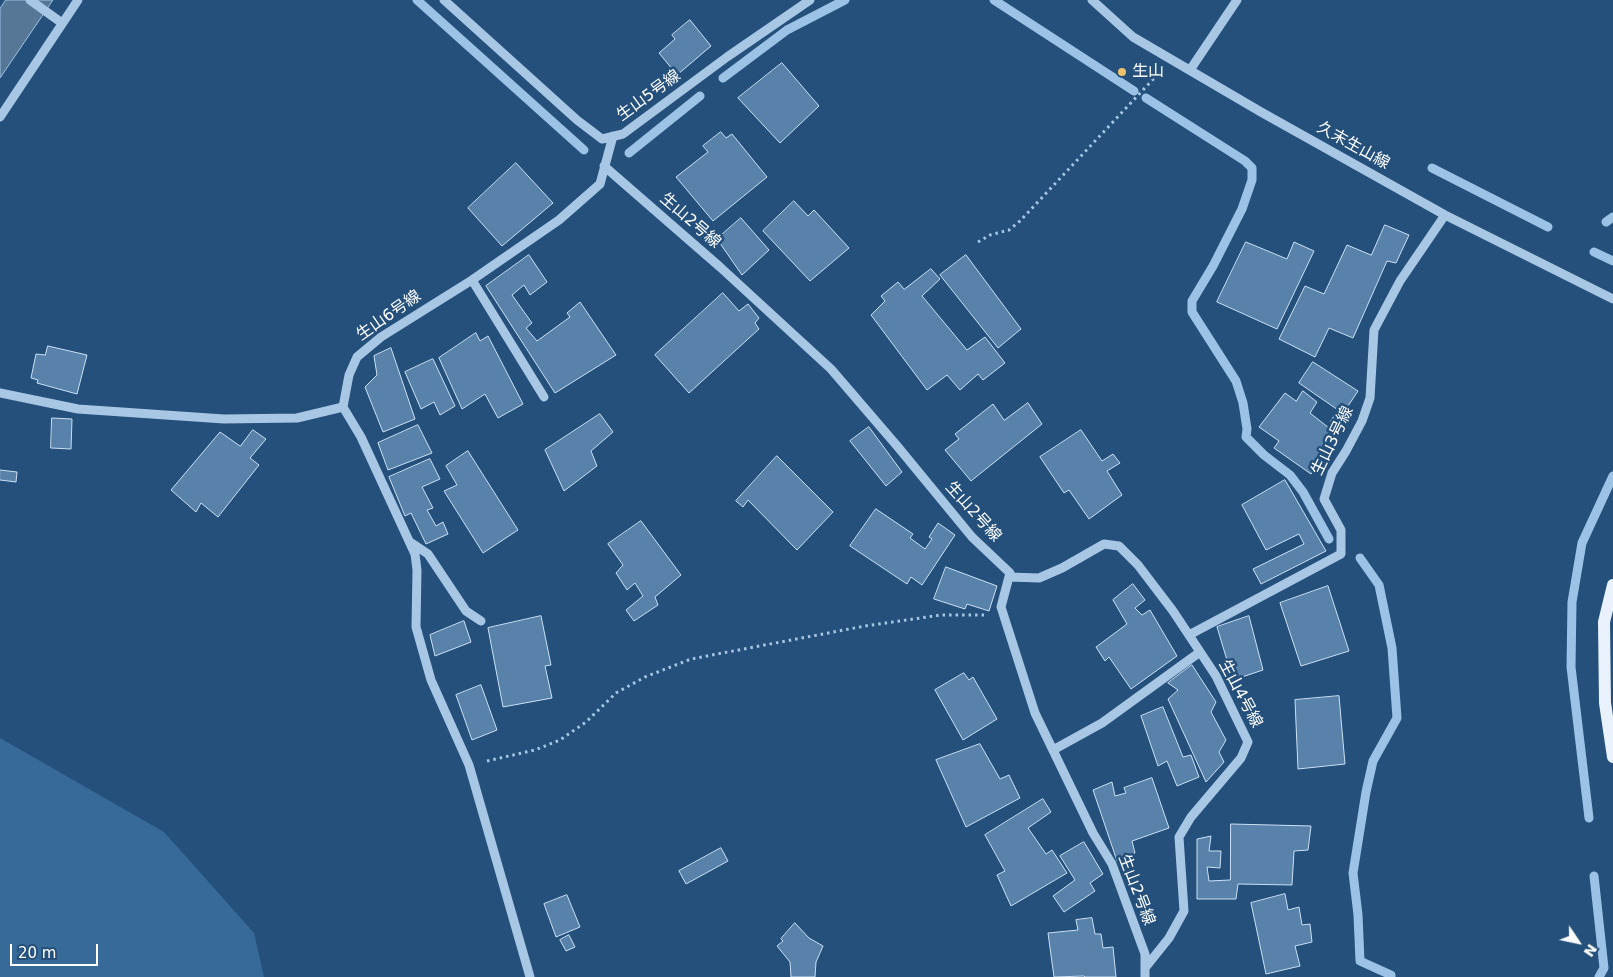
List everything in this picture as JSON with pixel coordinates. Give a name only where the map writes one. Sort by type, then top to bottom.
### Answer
[{"type":"main road","points":[[1613,584],[1604,622],[1605,703],[1613,757]]},
{"type":"street","points":[[30,0],[62,23]]},
{"type":"street","points":[[0,117],[78,0]]},
{"type":"street","name":"生山5号線","points":[[444,0],[577,120],[602,139],[623,134],[727,57],[810,0]]},
{"type":"street","name":"久末生山線","points":[[1092,0],[1133,37],[1170,59],[1445,215],[1613,299]]},
{"type":"street","points":[[1190,70],[1237,0]]},
{"type":"street","name":"生山6号線","points":[[343,407],[349,375],[358,357],[381,337],[472,280],[560,220],[600,184],[613,136]]},
{"type":"street","name":"生山2号線","points":[[604,166],[720,267],[831,369],[972,537],[1010,573],[1001,607],[1035,713],[1093,833],[1112,864],[1144,954],[1145,972]]},
{"type":"street","name":"生山3号線","points":[[1189,635],[1341,554],[1341,530],[1324,499],[1332,473],[1362,421],[1370,398],[1374,330],[1400,281],[1445,215]]},
{"type":"street","points":[[472,280],[544,397]]},
{"type":"street","points":[[0,393],[78,409],[224,419],[297,418],[343,407],[361,437],[415,554],[417,570],[416,627],[431,680],[469,764],[530,977]]},
{"type":"street","points":[[410,542],[428,554],[466,611],[481,621]]},
{"type":"street","name":"生山4号線","points":[[1009,577],[1039,578],[1062,568],[1104,544],[1119,546],[1138,565],[1216,676],[1248,742],[1242,758],[1191,817],[1179,838],[1184,911],[1170,938],[1145,972]]},
{"type":"street","points":[[1053,750],[1102,723],[1200,652]]},
{"type":"path","points":[[978,242],[990,235],[1009,230],[1020,222],[1144,91],[1170,59]]},
{"type":"path","points":[[469,764],[535,750],[560,740],[586,722],[616,693],[645,677],[692,659],[865,626],[931,616],[1004,615]]},
{"type":"shaded area","points":[[6,0],[53,0],[0,78],[0,9]]},
{"type":"shaded area","points":[[0,738],[164,832],[254,933],[264,977],[0,977]]},
{"type":"building","points":[[690,20],[711,46],[677,75],[659,53],[675,39],[672,35]]},
{"type":"building","points":[[782,63],[819,106],[780,143],[738,98]]},
{"type":"building","points":[[721,132],[726,138],[732,134],[767,177],[713,221],[676,177],[708,152],[703,146]]},
{"type":"building","points":[[516,163],[553,203],[502,246],[468,208]]},
{"type":"building","points":[[794,201],[808,216],[814,210],[849,248],[810,281],[763,231]]},
{"type":"building","points":[[741,218],[769,250],[742,275],[717,239]]},
{"type":"building","points":[[1385,225],[1409,235],[1396,263],[1387,261],[1353,338],[1329,328],[1315,357],[1279,339],[1305,286],[1324,294],[1347,245],[1371,255]]},
{"type":"building","points":[[1246,242],[1287,259],[1294,242],[1314,251],[1277,329],[1217,302]]},
{"type":"building","points":[[529,255],[547,282],[530,295],[524,285],[512,295],[532,323],[526,328],[537,341],[570,317],[567,313],[580,302],[616,355],[555,393],[486,286]]},
{"type":"building","points":[[966,255],[1021,329],[998,348],[940,275]]},
{"type":"building","points":[[931,269],[940,279],[922,296],[967,350],[985,337],[1005,363],[983,380],[978,374],[960,390],[947,375],[927,390],[871,315],[885,301],[881,296],[898,282],[904,289]]},
{"type":"building","points":[[723,293],[739,311],[748,304],[759,318],[755,323],[759,329],[689,393],[655,355]]},
{"type":"building","points":[[476,333],[480,341],[488,336],[523,404],[498,418],[485,394],[462,409],[439,358]]},
{"type":"building","points":[[48,346],[87,355],[77,394],[37,383],[38,380],[31,378],[36,354],[45,355]]},
{"type":"building","points":[[391,348],[415,419],[383,432],[365,387],[377,375],[374,356]]},
{"type":"building","points":[[433,359],[455,406],[440,415],[434,402],[421,409],[405,372]]},
{"type":"building","points":[[1313,362],[1358,391],[1344,412],[1352,417],[1343,430],[1330,422],[1338,410],[1299,383]]},
{"type":"building","points":[[1303,391],[1317,402],[1310,413],[1338,435],[1311,474],[1274,448],[1279,441],[1259,427],[1285,393],[1296,401]]},
{"type":"building","points":[[1028,403],[1042,424],[971,481],[945,450],[959,439],[955,434],[993,404],[1004,420]]},
{"type":"building","points":[[600,414],[613,432],[591,451],[597,466],[564,491],[545,450]]},
{"type":"building","points":[[52,418],[72,419],[71,449],[51,448]]},
{"type":"building","points":[[418,425],[432,453],[388,470],[378,443]]},
{"type":"building","points":[[869,427],[902,472],[886,486],[850,441]]},
{"type":"building","points":[[253,430],[266,439],[250,458],[259,465],[218,517],[201,503],[196,512],[171,490],[220,432],[240,446]]},
{"type":"building","points":[[1081,430],[1102,461],[1113,454],[1120,463],[1107,471],[1122,495],[1089,519],[1069,490],[1064,493],[1040,457]]},
{"type":"building","points":[[468,451],[518,530],[483,553],[444,491],[457,485],[446,466]]},
{"type":"building","points":[[777,456],[833,512],[797,550],[748,500],[743,507],[736,501]]},
{"type":"building","points":[[430,459],[440,479],[422,487],[433,508],[427,510],[436,526],[443,522],[448,534],[426,544],[411,513],[405,516],[389,477]]},
{"type":"building","points":[[0,470],[17,472],[16,482],[0,480]]},
{"type":"building","points":[[1285,480],[1326,551],[1261,584],[1253,569],[1304,544],[1299,534],[1266,550],[1242,505]]},
{"type":"building","points":[[876,509],[913,534],[910,538],[925,549],[932,539],[929,537],[938,523],[955,535],[922,585],[911,577],[907,584],[850,546]]},
{"type":"building","points":[[641,521],[681,575],[655,597],[658,605],[634,621],[626,610],[643,596],[635,583],[627,590],[616,573],[623,565],[608,544]]},
{"type":"building","points":[[946,567],[997,586],[989,611],[967,604],[965,609],[934,599]]},
{"type":"building","points":[[1133,584],[1145,600],[1135,608],[1142,615],[1150,610],[1177,656],[1131,689],[1109,657],[1105,661],[1096,647],[1127,624],[1113,600]]},
{"type":"building","points":[[1328,586],[1349,651],[1301,666],[1280,603]]},
{"type":"building","points":[[541,616],[551,665],[545,666],[552,698],[503,707],[488,628]]},
{"type":"building","points":[[1249,616],[1263,670],[1233,680],[1217,627]]},
{"type":"building","points":[[464,621],[471,642],[435,656],[430,635]]},
{"type":"building","points":[[1192,665],[1216,702],[1211,712],[1226,740],[1219,752],[1224,762],[1206,782],[1168,699],[1178,690],[1168,683]]},
{"type":"building","points":[[964,673],[969,680],[973,677],[997,719],[963,740],[935,690]]},
{"type":"building","points":[[481,685],[497,730],[472,740],[456,695]]},
{"type":"building","points":[[1339,696],[1345,764],[1298,769],[1295,700]]},
{"type":"building","points":[[1163,707],[1183,757],[1191,755],[1199,777],[1177,786],[1167,761],[1158,766],[1141,716]]},
{"type":"building","points":[[980,744],[1000,779],[1009,775],[1020,798],[966,827],[936,760]]},
{"type":"building","points":[[1152,778],[1169,828],[1132,841],[1135,853],[1117,861],[1093,790],[1112,782],[1115,796],[1126,793],[1124,788]]},
{"type":"building","points":[[1043,799],[1051,812],[1028,828],[1046,854],[1052,850],[1067,873],[1011,906],[997,875],[1005,871],[985,835]]},
{"type":"building","points":[[1231,824],[1311,826],[1308,850],[1294,851],[1292,885],[1238,884],[1236,899],[1197,899],[1197,839],[1211,836],[1209,851],[1221,851],[1220,868],[1207,867],[1209,881],[1230,880]]},
{"type":"building","points":[[1084,842],[1103,874],[1090,883],[1095,891],[1064,912],[1053,896],[1075,880],[1060,856]]},
{"type":"building","points":[[721,848],[728,861],[686,884],[679,871]]},
{"type":"building","points":[[1285,894],[1288,910],[1299,907],[1302,925],[1310,924],[1312,942],[1295,946],[1300,966],[1266,974],[1251,903]]},
{"type":"building","points":[[567,895],[580,927],[556,937],[544,904]]},
{"type":"building","points":[[1092,918],[1095,934],[1101,934],[1103,948],[1113,947],[1116,977],[1054,977],[1048,933],[1078,930],[1076,920]]},
{"type":"building","points":[[795,923],[809,938],[823,946],[816,962],[815,977],[791,977],[790,962],[777,946],[783,941],[781,939]]},
{"type":"building","points":[[569,935],[575,947],[566,951],[560,940]]},
{"type":"waterway","points":[[417,0],[584,150]]},
{"type":"waterway","points":[[723,78],[787,30],[845,0]]},
{"type":"waterway","points":[[994,0],[1134,91]]},
{"type":"waterway","points":[[629,153],[700,96]]},
{"type":"waterway","points":[[1146,98],[1245,161],[1252,168],[1252,180],[1242,209],[1213,266],[1192,301],[1192,312],[1236,381],[1243,403],[1247,429],[1246,437],[1264,455],[1290,475],[1303,492],[1329,539]]},
{"type":"waterway","points":[[1432,168],[1548,227]]},
{"type":"waterway","points":[[1606,222],[1613,217]]},
{"type":"waterway","points":[[1594,252],[1613,261]]},
{"type":"waterway","points":[[1589,818],[1571,667],[1572,602],[1582,543],[1613,476]]},
{"type":"waterway","points":[[1360,558],[1379,585],[1392,648],[1397,718],[1373,761],[1353,873],[1358,915],[1360,961],[1391,975],[1391,977]]},
{"type":"waterway","points":[[1594,876],[1604,968],[1599,977]]},
{"type":"place","name":"生山","points":[[1122,72]]}]
